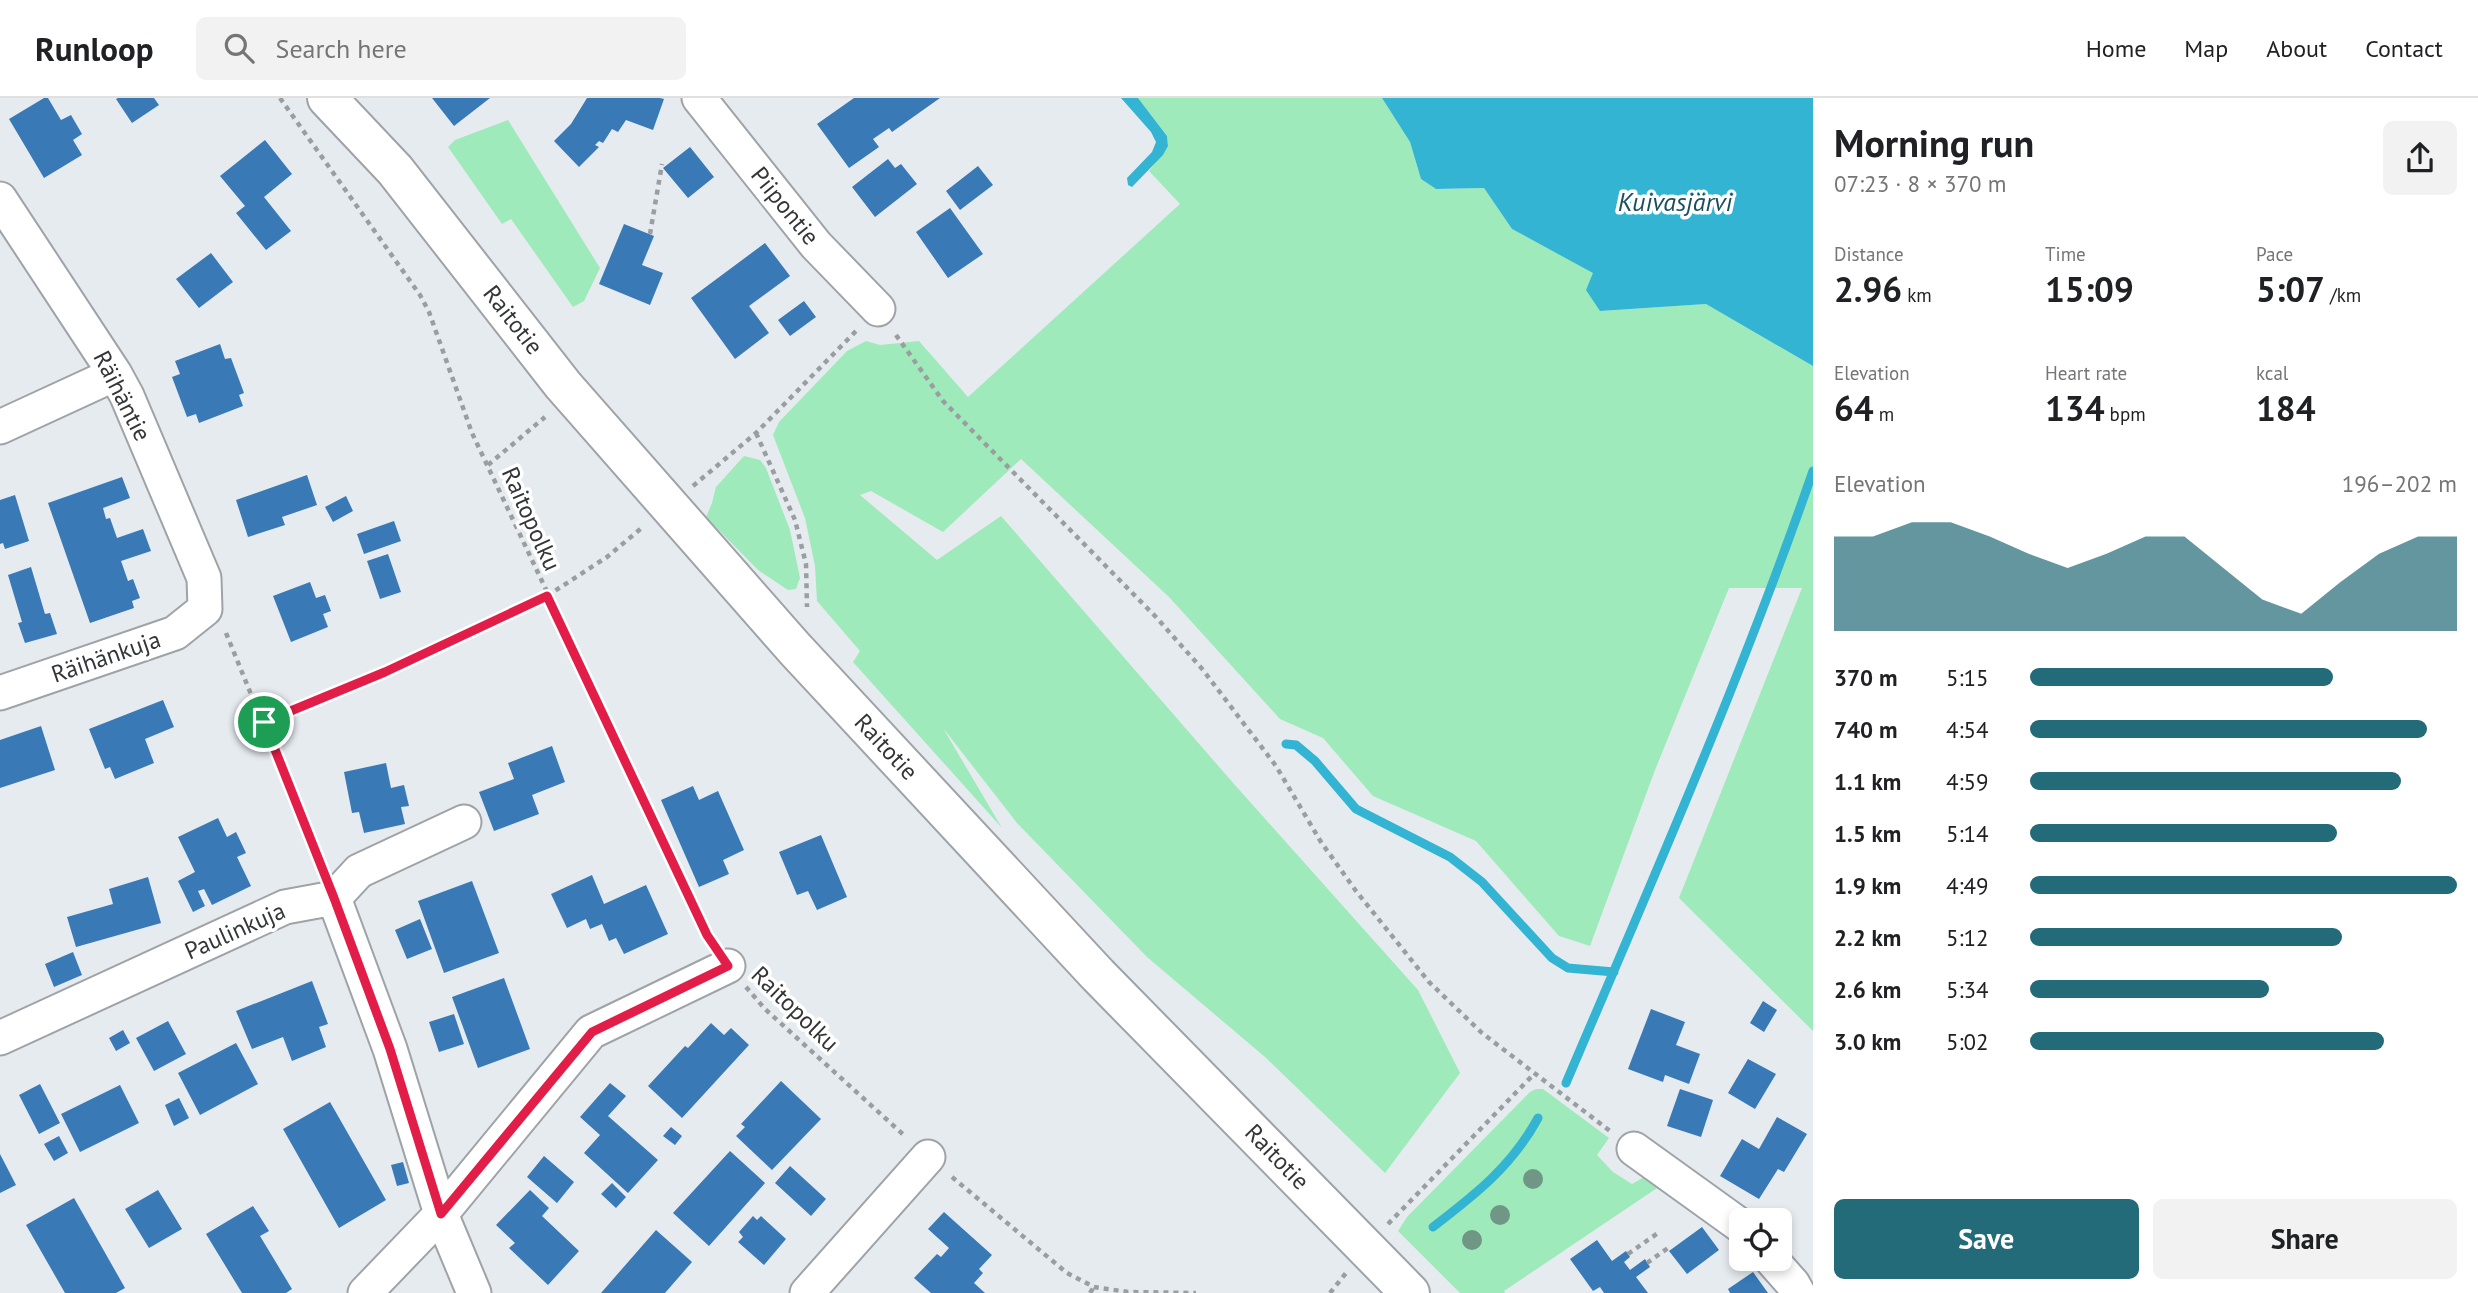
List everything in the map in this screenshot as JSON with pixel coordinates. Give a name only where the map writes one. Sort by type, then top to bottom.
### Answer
[{"type":"main road","name":"Raitotie","points":[[327,98],[396,170],[564,385],[795,649],[1098,975],[1410,1293]]},
{"type":"main road","name":"Raitotie","points":[[360,98],[396,170]]},
{"type":"street","name":"Piipontie","points":[[699,98],[816,245],[877,309]]},
{"type":"street","name":"Räihäntie","points":[[0,199],[127,396],[204,578],[205,609]]},
{"type":"street","points":[[0,426],[115,374]]},
{"type":"street","name":"Räihänkuja","points":[[0,693],[175,633],[205,609]]},
{"type":"street","points":[[464,822],[359,871],[334,898],[390,1049],[441,1214],[474,1293]]},
{"type":"street","name":"Paulinkuja","points":[[0,1038],[285,906],[334,898]]},
{"type":"street","points":[[365,1293],[441,1214],[592,1032],[728,966]]},
{"type":"street","points":[[1634,1149],[1729,1217]]},
{"type":"street","points":[[807,1293],[928,1157]]},
{"type":"street","points":[[1782,1271],[1798,1293]]},
{"type":"path","name":"Raitopolku","points":[[280,98],[420,295],[429,312],[472,433],[707,935],[728,966],[765,1009],[928,1157],[1067,1273],[1094,1287],[1128,1292],[1196,1293]]},
{"type":"path","points":[[650,234],[662,164]]},
{"type":"path","points":[[685,493],[756,432],[877,309],[943,401],[1156,617],[1203,670],[1276,766],[1321,842],[1356,891],[1429,982],[1482,1033],[1634,1149]]},
{"type":"path","points":[[488,465],[545,417]]},
{"type":"path","points":[[756,432],[795,520],[806,564],[807,607]]},
{"type":"path","points":[[264,722],[385,672],[547,596],[607,557],[648,523]]},
{"type":"path","points":[[205,609],[221,620],[334,898]]},
{"type":"path","points":[[1330,1293],[1366,1247],[1534,1074]]},
{"type":"path","points":[[1628,1254],[1658,1233]]},
{"type":"path","points":[[1647,1264],[1668,1248]]},
{"type":"path","points":[[1090,1293],[1094,1287]]},
{"type":"green space","points":[[1138,98],[1382,98],[1410,142],[1421,179],[1436,189],[1484,188],[1512,229],[1594,273],[1600,311],[1706,304],[1813,366],[1813,1031],[1679,898],[1802,588],[1729,588],[1655,770],[1590,946],[1559,936],[1476,841],[1373,796],[1323,738],[1280,719],[1169,597],[1021,459],[943,532],[871,491],[860,495],[937,560],[1001,516],[1418,990],[1460,1073],[1385,1173],[1265,1057],[1147,957],[1017,823],[943,728],[1002,828],[853,662],[860,651],[817,601],[815,566],[805,518],[773,435],[779,422],[847,351],[866,341],[880,345],[919,341],[968,397],[1180,204],[1149,171],[1168,146],[1167,136]]},
{"type":"green space","points":[[508,120],[600,268],[584,301],[573,307],[511,219],[502,224],[448,147],[455,140]]},
{"type":"green space","points":[[744,456],[760,460],[766,468],[790,530],[800,578],[796,589],[788,590],[758,570],[706,517],[716,487]]},
{"type":"green space","points":[[1536,1089],[1543,1089],[1609,1138],[1597,1155],[1613,1172],[1632,1184],[1655,1171],[1669,1180],[1504,1291],[1505,1293],[1460,1293],[1398,1231],[1407,1217]]},
{"type":"water","points":[[1121,98],[1138,98],[1167,136],[1168,146],[1163,155],[1132,187],[1128,185],[1127,178],[1152,152],[1156,142],[1151,132]]},
{"type":"water","name":"Kuivasjärvi","points":[[1382,98],[1813,98],[1813,366],[1706,304],[1600,311],[1586,290],[1593,273],[1512,229],[1484,188],[1436,189],[1421,179],[1410,142]]},
{"type":"building","points":[[48,98],[61,120],[71,115],[82,134],[73,140],[82,155],[44,178],[9,119]]},
{"type":"building","points":[[154,98],[159,105],[132,123],[116,99]]},
{"type":"building","points":[[432,98],[490,98],[454,126]]},
{"type":"building","points":[[587,98],[664,99],[653,130],[626,120],[618,132],[612,129],[603,143],[599,141],[595,145],[599,147],[579,167],[554,141],[571,124]]},
{"type":"building","points":[[854,98],[940,98],[892,132],[889,128],[873,139],[879,147],[849,168],[817,124]]},
{"type":"building","points":[[265,140],[292,174],[264,197],[291,231],[266,250],[236,213],[245,206],[220,176]]},
{"type":"building","points":[[690,147],[714,177],[688,198],[663,168]]},
{"type":"building","points":[[888,159],[895,168],[901,164],[917,184],[875,217],[852,187]]},
{"type":"building","points":[[978,166],[993,185],[960,210],[946,191]]},
{"type":"building","points":[[950,208],[983,254],[948,278],[916,232]]},
{"type":"building","points":[[624,224],[654,236],[642,265],[663,273],[650,305],[599,284]]},
{"type":"building","points":[[765,243],[790,276],[749,306],[769,333],[735,359],[691,298]]},
{"type":"building","points":[[211,253],[233,282],[199,308],[176,279]]},
{"type":"building","points":[[804,301],[816,317],[790,336],[778,320]]},
{"type":"building","points":[[220,344],[225,359],[231,358],[244,393],[239,395],[243,406],[199,423],[196,414],[187,417],[172,377],[180,374],[175,361]]},
{"type":"building","points":[[307,475],[317,505],[282,517],[285,525],[248,537],[236,500]]},
{"type":"building","points":[[122,477],[130,498],[103,508],[106,519],[110,518],[117,538],[143,529],[151,551],[121,561],[128,581],[133,579],[140,598],[132,601],[134,608],[90,623],[48,503]]},
{"type":"building","points":[[15,495],[29,541],[5,549],[3,543],[0,544],[0,500]]},
{"type":"building","points":[[346,496],[353,511],[333,522],[325,507]]},
{"type":"building","points":[[394,521],[401,541],[364,554],[357,534]]},
{"type":"building","points":[[388,554],[401,592],[380,599],[367,561]]},
{"type":"building","points":[[31,567],[45,614],[50,613],[57,634],[25,643],[18,623],[22,622],[8,575]]},
{"type":"building","points":[[310,582],[316,598],[325,595],[331,611],[323,614],[328,627],[291,642],[273,596]]},
{"type":"building","points":[[163,700],[174,727],[145,739],[154,763],[115,779],[110,767],[105,769],[89,729]]},
{"type":"building","points":[[41,726],[55,770],[0,788],[0,740]]},
{"type":"building","points":[[552,746],[565,782],[532,795],[539,814],[494,831],[479,792],[514,779],[508,763]]},
{"type":"building","points":[[386,763],[391,788],[404,785],[409,806],[401,807],[405,824],[364,833],[359,812],[352,813],[344,772]]},
{"type":"building","points":[[693,786],[699,800],[718,791],[744,850],[723,860],[729,874],[699,887],[661,800]]},
{"type":"building","points":[[218,818],[227,837],[236,832],[246,853],[237,857],[251,886],[212,905],[204,889],[198,891],[205,906],[193,912],[178,881],[195,872],[178,837]]},
{"type":"building","points":[[821,835],[847,897],[817,910],[808,891],[797,895],[779,852]]},
{"type":"building","points":[[592,875],[604,904],[646,885],[668,934],[624,954],[616,938],[609,941],[602,924],[590,929],[586,919],[567,928],[551,894]]},
{"type":"building","points":[[148,877],[161,923],[76,947],[67,917],[113,904],[109,889]]},
{"type":"building","points":[[472,881],[499,953],[444,973],[418,901]]},
{"type":"building","points":[[420,919],[432,949],[407,959],[395,930]]},
{"type":"building","points":[[73,952],[82,975],[54,987],[45,964]]},
{"type":"building","points":[[504,978],[530,1049],[478,1068],[452,997]]},
{"type":"building","points":[[312,981],[328,1024],[319,1027],[326,1047],[292,1061],[283,1037],[252,1049],[236,1011]]},
{"type":"building","points":[[1763,1001],[1777,1010],[1764,1032],[1750,1023]]},
{"type":"building","points":[[1651,1009],[1685,1022],[1676,1045],[1700,1054],[1689,1084],[1665,1075],[1663,1082],[1628,1069]]},
{"type":"building","points":[[454,1014],[464,1044],[439,1052],[429,1022]]},
{"type":"building","points":[[168,1021],[186,1054],[154,1071],[136,1038]]},
{"type":"building","points":[[711,1023],[724,1035],[731,1028],[749,1045],[682,1118],[648,1086],[685,1046],[688,1048]]},
{"type":"building","points":[[123,1030],[130,1043],[116,1051],[109,1038]]},
{"type":"building","points":[[236,1043],[258,1084],[200,1115],[178,1073]]},
{"type":"building","points":[[1748,1059],[1776,1074],[1755,1109],[1728,1093]]},
{"type":"building","points":[[781,1081],[821,1119],[772,1170],[736,1136],[745,1127],[741,1124]]},
{"type":"building","points":[[610,1083],[626,1096],[608,1116],[658,1160],[628,1193],[584,1153],[600,1135],[580,1117]]},
{"type":"building","points":[[40,1084],[60,1123],[39,1134],[19,1095]]},
{"type":"building","points":[[120,1085],[139,1123],[80,1152],[61,1114]]},
{"type":"building","points":[[1680,1089],[1713,1100],[1701,1137],[1667,1126]]},
{"type":"building","points":[[179,1098],[189,1118],[174,1126],[165,1105]]},
{"type":"building","points":[[330,1102],[386,1200],[339,1228],[283,1129]]},
{"type":"building","points":[[1777,1117],[1807,1134],[1784,1172],[1778,1169],[1759,1199],[1720,1176],[1742,1139],[1759,1149]]},
{"type":"building","points":[[671,1127],[682,1136],[675,1145],[663,1136]]},
{"type":"building","points":[[59,1136],[68,1153],[54,1161],[44,1144]]},
{"type":"building","points":[[730,1151],[765,1183],[709,1246],[673,1213]]},
{"type":"building","points":[[0,1154],[16,1185],[0,1193]]},
{"type":"building","points":[[544,1156],[574,1182],[557,1203],[527,1177]]},
{"type":"building","points":[[403,1162],[409,1183],[397,1186],[391,1165]]},
{"type":"building","points":[[790,1166],[826,1199],[811,1216],[775,1183]]},
{"type":"building","points":[[612,1183],[626,1197],[616,1208],[601,1194]]},
{"type":"building","points":[[158,1190],[182,1229],[149,1248],[125,1209]]},
{"type":"building","points":[[530,1190],[549,1208],[542,1216],[579,1251],[548,1285],[509,1248],[515,1243],[496,1225]]},
{"type":"building","points":[[74,1198],[125,1288],[116,1293],[65,1293],[26,1225]]},
{"type":"building","points":[[253,1206],[269,1231],[260,1236],[292,1289],[286,1293],[242,1293],[206,1234]]},
{"type":"building","points":[[944,1212],[992,1255],[979,1269],[983,1273],[974,1283],[985,1293],[931,1293],[914,1278],[937,1254],[941,1257],[949,1248],[928,1229]]},
{"type":"building","points":[[753,1216],[757,1220],[761,1216],[786,1239],[764,1265],[738,1242],[743,1237],[739,1232]]},
{"type":"building","points":[[1702,1227],[1719,1250],[1687,1274],[1669,1251]]},
{"type":"building","points":[[656,1230],[692,1262],[665,1293],[601,1293]]},
{"type":"building","points":[[1597,1240],[1612,1261],[1626,1251],[1630,1257],[1624,1262],[1630,1270],[1645,1259],[1650,1267],[1636,1277],[1648,1293],[1604,1293],[1600,1287],[1593,1291],[1570,1259]]},
{"type":"building","points":[[1753,1272],[1768,1293],[1730,1293],[1728,1289]]},
{"type":"waterway","points":[[1566,1083],[1726,703],[1813,471]]},
{"type":"waterway","points":[[1286,744],[1296,745],[1315,761],[1356,809],[1450,857],[1482,882],[1552,958],[1568,968],[1614,972]]},
{"type":"waterway","points":[[1433,1227],[1505,1165],[1538,1118]]},
{"type":"route","points":[[547,596],[707,935],[728,966],[592,1032],[441,1214],[390,1049],[264,722],[385,672],[547,596]]}]
